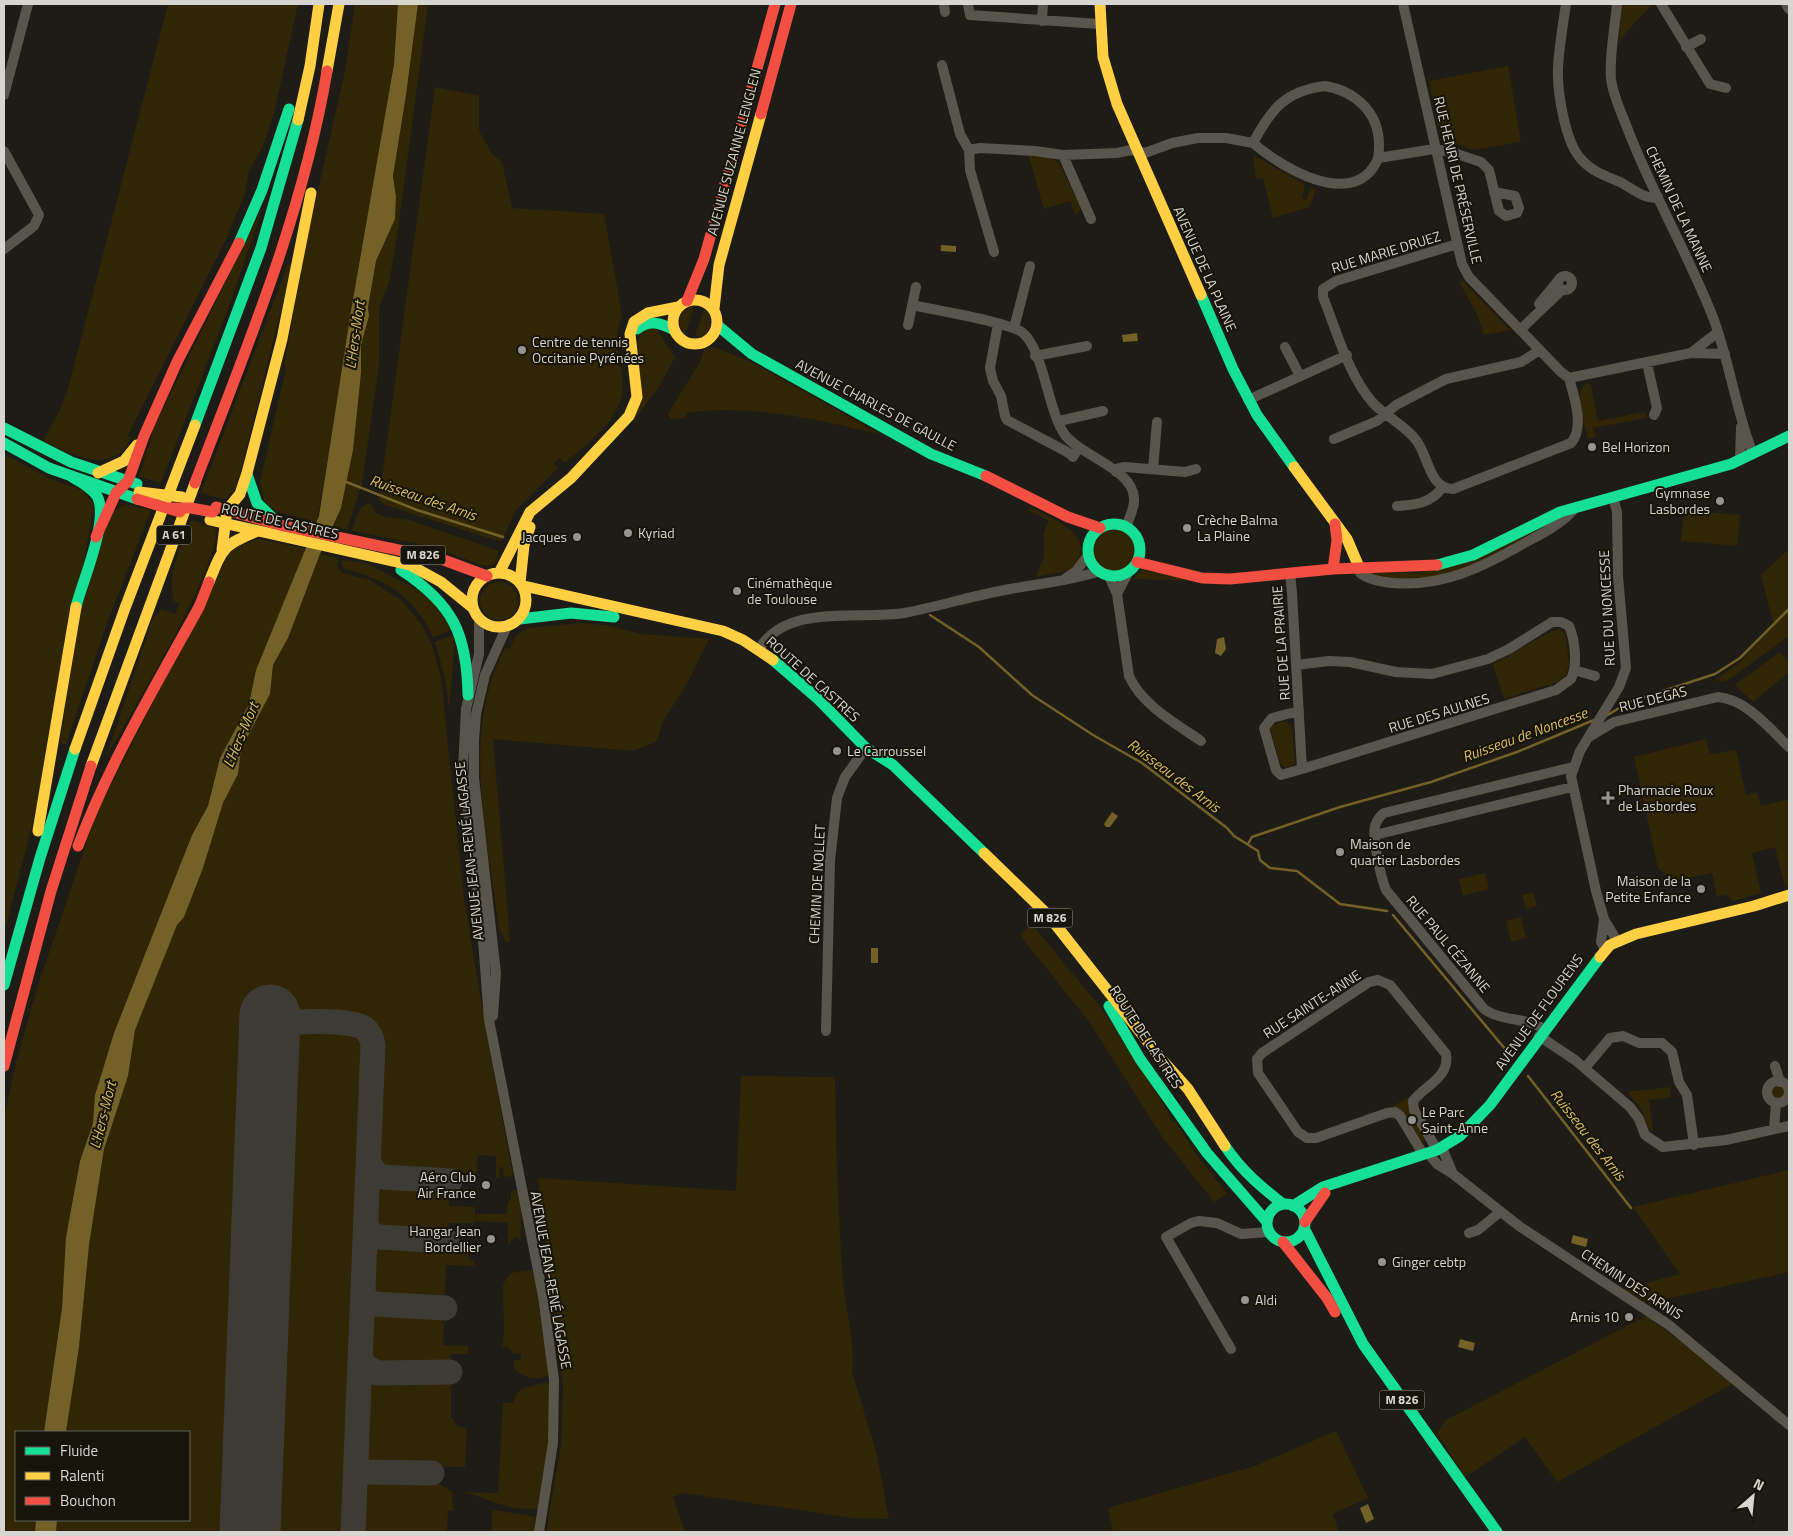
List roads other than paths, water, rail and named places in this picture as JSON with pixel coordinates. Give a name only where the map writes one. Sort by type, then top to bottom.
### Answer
[{"type":"main road","name":"A 61","points":[[4,985],[42,854],[101,676],[271,222],[298,121],[319,4]]},
{"type":"main road","name":"A 61","points":[[4,1066],[48,902],[97,746],[135,638],[252,334],[285,240],[313,144],[339,4]]},
{"type":"main road","name":"AVENUE SUZANNE LENGLEN","points":[[682,304],[704,259],[775,4]]},
{"type":"main road","name":"AVENUE SUZANNE LENGLEN","points":[[714,309],[719,264],[792,4]]},
{"type":"main road","name":"AVENUE DE LA PLAINE","points":[[1100,4],[1099,24],[1108,80],[1233,369],[1248,400],[1266,428],[1342,531],[1359,567]]},
{"type":"main road","points":[[48,902],[62,894],[83,830],[101,788],[128,734],[199,607],[222,550],[227,523],[227,510],[240,494],[247,473],[282,339],[307,212],[324,144],[334,80],[336,27]]},
{"type":"main road","points":[[96,537],[116,493],[128,481],[144,436],[177,362],[249,222],[286,120],[295,86],[313,42]]},
{"type":"main road","points":[[522,584],[499,573],[488,576],[478,583],[474,593],[476,613],[487,624],[499,627],[507,626],[520,619],[525,606],[522,584],[524,545],[528,530],[534,519],[568,480],[623,424],[634,407],[637,388],[631,344],[630,334],[638,318],[648,313],[701,300],[714,309],[717,324],[712,336],[707,341],[697,344],[687,343],[674,330],[658,322],[645,323],[636,330],[631,344]]},
{"type":"main road","points":[[674,330],[673,318],[682,304]]},
{"type":"main road","name":"AVENUE CHARLES DE GAULLE","points":[[717,324],[733,344]]},
{"type":"main road","name":"AVENUE CHARLES DE GAULLE","points":[[707,341],[733,344],[931,454],[990,478],[1068,517],[1100,528]]},
{"type":"main road","points":[[4,428],[50,453],[98,473],[128,481],[139,492],[167,508],[191,508],[212,513],[227,510]]},
{"type":"main road","points":[[98,473],[124,461],[144,436]]},
{"type":"main road","points":[[1133,566],[1140,549],[1136,536],[1126,527],[1114,524],[1100,528],[1089,548],[1092,562],[1104,573],[1116,575],[1133,566],[1207,578],[1244,579],[1359,567],[1420,567],[1458,561],[1539,521],[1576,507],[1740,460],[1789,436]]},
{"type":"main road","points":[[4,443],[49,468],[116,493],[139,492]]},
{"type":"main road","points":[[247,473],[249,487],[256,504],[278,530]]},
{"type":"main road","points":[[10,960],[50,770],[74,617],[96,537],[100,507],[98,498],[91,489],[72,477]]},
{"type":"main road","points":[[499,573],[526,519],[540,503],[568,480]]},
{"type":"main road","name":"ROUTE DE CASTRES","points":[[139,492],[182,497],[227,523],[258,531],[278,530],[356,541],[441,559],[488,576]]},
{"type":"main road","name":"ROUTE DE CASTRES","points":[[227,510],[278,530],[352,553],[410,565],[426,573],[476,613]]},
{"type":"main road","name":"AVENUE CHARLES DE GAULLE","points":[[1068,517],[1089,548]]},
{"type":"main road","points":[[1333,569],[1337,540],[1335,524]]},
{"type":"main road","points":[[222,550],[238,539],[258,531]]},
{"type":"main road","points":[[1140,549],[1167,562],[1203,571],[1290,573]]},
{"type":"main road","points":[[379,558],[425,586],[451,615],[458,627],[467,655],[468,695]]},
{"type":"main road","name":"ROUTE DE CASTRES","points":[[522,584],[709,627],[734,636],[759,649],[866,748],[882,756],[899,771],[1048,915],[1162,1061],[1188,1089],[1234,1160],[1255,1182],[1288,1205]]},
{"type":"main road","name":"ROUTE DE CASTRES","points":[[520,619],[538,615],[582,613],[662,626],[709,627]]},
{"type":"main road","name":"ROUTE DE CASTRES","points":[[866,748],[874,762],[991,870],[1046,927],[1113,1011],[1140,1059],[1213,1161],[1268,1227]]},
{"type":"main road","name":"AVENUE DE FLOURENS","points":[[1288,1205],[1323,1187],[1361,1172],[1433,1151],[1460,1136],[1482,1114],[1541,1032],[1605,950],[1617,941],[1636,934],[1754,906],[1789,895]]},
{"type":"main road","name":"AVENUE DE FLOURENS","points":[[1305,1225],[1316,1203],[1335,1183]]},
{"type":"main road","points":[[1268,1227],[1273,1209],[1288,1205]]},
{"type":"main road","name":"M 826","points":[[1288,1205],[1300,1211],[1363,1344],[1497,1532]]},
{"type":"main road","points":[[1283,1242],[1296,1239],[1305,1225]]},
{"type":"main road","name":"M 826","points":[[1268,1227],[1275,1238],[1283,1242],[1327,1298],[1363,1361],[1485,1532]]},
{"type":"street","points":[[4,95],[28,4]]},
{"type":"street","points":[[968,4],[970,15],[1099,24]]},
{"type":"street","points":[[1042,21],[1043,4]]},
{"type":"street","name":"RUE HENRI DE PRÉSERVILLE","points":[[1403,4],[1434,149],[1464,270],[1520,330],[1569,378]]},
{"type":"street","points":[[1566,4],[1558,68],[1568,137],[1573,148],[1587,164],[1648,197],[1658,197]]},
{"type":"street","name":"CHEMIN DE LA MANNE","points":[[1617,4],[1611,67],[1613,88],[1650,182],[1694,272],[1718,332],[1741,424],[1753,454]]},
{"type":"street","points":[[1661,4],[1710,84],[1726,88]]},
{"type":"street","points":[[1786,4],[1789,9]]},
{"type":"street","points":[[1686,47],[1701,39]]},
{"type":"street","points":[[942,65],[960,134],[968,150],[970,170],[994,252]]},
{"type":"street","points":[[968,150],[980,148],[1035,150],[1063,155],[1117,153],[1131,150],[1145,153],[1172,143],[1198,138],[1226,138],[1253,143],[1289,168],[1335,184],[1348,184],[1371,170],[1378,158],[1379,142],[1376,126],[1364,106],[1347,92],[1325,86],[1301,91],[1281,103],[1268,116],[1253,143]]},
{"type":"street","points":[[1378,158],[1434,149],[1448,151],[1481,162],[1489,170],[1494,192]]},
{"type":"street","points":[[4,151],[39,215],[34,226],[4,249]]},
{"type":"street","points":[[1063,155],[1091,219]]},
{"type":"street","points":[[1630,187],[1650,182]]},
{"type":"street","name":"RUE MARIE DRUEZ","points":[[1443,487],[1437,482],[1417,441],[1406,429],[1385,416],[1358,384],[1323,297],[1323,289],[1336,281],[1457,244]]},
{"type":"street","points":[[1014,328],[1030,266]]},
{"type":"street","points":[[1520,330],[1532,319],[1536,308],[1560,286]]},
{"type":"street","points":[[908,325],[916,287]]},
{"type":"street","points":[[912,305],[1014,328],[1028,339],[1065,435],[1129,483],[1134,496],[1134,506],[1126,527]]},
{"type":"street","points":[[998,324],[990,368],[993,381],[1002,396],[1007,420],[1070,453],[1073,457],[1079,447]]},
{"type":"street","points":[[1692,353],[1718,332]]},
{"type":"street","points":[[1036,356],[1087,346]]},
{"type":"street","points":[[1285,347],[1300,376]]},
{"type":"street","points":[[1334,439],[1385,416],[1396,405],[1446,379],[1521,362],[1540,350]]},
{"type":"street","points":[[1397,506],[1415,505],[1425,502],[1433,498],[1443,487],[1452,489],[1571,443],[1578,436],[1578,427],[1569,378],[1692,353],[1725,354]]},
{"type":"street","points":[[1248,400],[1346,355]]},
{"type":"street","points":[[1647,362],[1657,408],[1654,415]]},
{"type":"street","points":[[1059,421],[1102,411]]},
{"type":"street","points":[[1153,469],[1157,422]]},
{"type":"street","name":"CHEMIN DE LA MANNE","points":[[1740,460],[1741,424]]},
{"type":"street","points":[[1116,472],[1119,468],[1125,467],[1185,472],[1196,469]]},
{"type":"street","name":"RUE DU NONCESSE","points":[[1573,767],[1589,735],[1622,680],[1626,663],[1618,576],[1616,512],[1613,497]]},
{"type":"street","points":[[1359,567],[1360,573],[1372,580],[1416,583],[1438,581],[1470,572],[1550,531],[1564,522],[1576,507]]},
{"type":"street","points":[[1062,580],[1076,572],[1089,548]]},
{"type":"street","points":[[1117,594],[1133,566]]},
{"type":"street","points":[[759,649],[771,634],[805,620],[823,616],[902,613],[1000,590],[1104,573],[1117,594],[1129,676],[1132,684],[1145,700],[1201,741]]},
{"type":"street","name":"RUE DE LA PRAIRIE","points":[[1290,573],[1299,711],[1302,769],[1283,776],[1277,773],[1264,731],[1265,724],[1269,720],[1299,711]]},
{"type":"street","name":"AVENUE JEAN-RENÉ LAGASSE","points":[[476,613],[479,654],[476,674],[468,695],[463,736],[463,770],[482,927],[490,973]]},
{"type":"street","points":[[1296,664],[1328,661],[1350,662],[1406,673],[1432,674],[1488,659],[1509,649],[1552,622],[1569,626],[1572,633],[1574,670],[1595,676]]},
{"type":"street","name":"AVENUE JEAN-RENÉ LAGASSE","points":[[507,626],[491,658],[480,691],[474,726],[473,760],[490,973],[487,1009],[543,1296],[553,1371],[555,1416],[553,1443],[539,1532]]},
{"type":"street","name":"RUE DES AULNES","points":[[1302,769],[1556,690],[1568,683],[1574,670]]},
{"type":"street","name":"RUE DEGAS","points":[[1589,735],[1614,722],[1708,699],[1728,698],[1743,706],[1789,747]]},
{"type":"street","name":"CHEMIN DE NOLLET","points":[[826,1031],[830,861],[837,798],[845,777],[866,748]]},
{"type":"street","points":[[1572,787],[1375,835],[1376,824],[1384,813],[1573,767],[1572,787],[1604,918],[1617,941]]},
{"type":"street","name":"RUE PAUL CÉZANNE","points":[[1375,835],[1386,890],[1484,1009],[1504,1019],[1539,1025],[1541,1032],[1634,1112],[1645,1135],[1657,1145],[1670,1148],[1694,1145],[1789,1126]]},
{"type":"street","points":[[1604,918],[1601,942],[1605,950]]},
{"type":"street","name":"RUE SAINTE-ANNE","points":[[1369,982],[1384,982],[1390,985],[1446,1054],[1447,1062],[1443,1074],[1413,1101],[1414,1110],[1433,1151],[1395,1112],[1387,1112],[1316,1138],[1307,1138],[1298,1132],[1258,1074],[1257,1060],[1262,1053],[1369,982]]},
{"type":"street","points":[[1585,1068],[1610,1038],[1615,1036],[1622,1036],[1639,1043],[1662,1044],[1668,1047],[1675,1058],[1679,1082],[1688,1095],[1694,1145]]},
{"type":"street","points":[[1774,1129],[1776,1103],[1770,1099],[1768,1089],[1773,1083],[1780,1082],[1775,1066]]},
{"type":"street","name":"CHEMIN DES ARNIS","points":[[1433,1151],[1453,1174],[1500,1212],[1669,1325],[1789,1425]]},
{"type":"street","points":[[1469,1233],[1478,1230],[1500,1212]]},
{"type":"street","points":[[1231,1349],[1166,1237],[1191,1222],[1199,1221],[1217,1223],[1241,1234],[1268,1227]]},
{"type":"water","name":"L'Hers-Mort","points":[[398,4],[418,4],[393,176],[396,197],[395,219],[376,261],[368,307],[369,316],[361,345],[361,373],[353,450],[341,508],[320,554],[288,638],[273,665],[270,694],[241,749],[238,774],[223,803],[203,868],[184,917],[177,925],[135,1030],[128,1076],[104,1149],[89,1245],[79,1347],[66,1431],[44,1431],[62,1308],[66,1237],[80,1161],[93,1123],[95,1095],[114,1033],[192,835],[208,806],[220,758],[249,704],[256,670],[319,516],[351,311],[394,64]]},
{"type":"water","points":[[941,245],[956,246],[956,252],[941,251]]},
{"type":"water","points":[[1137,333],[1138,341],[1123,342],[1122,335]]},
{"type":"water","points":[[1224,637],[1226,649],[1221,656],[1215,653],[1217,639]]},
{"type":"water","points":[[1112,812],[1118,816],[1110,827],[1106,827],[1104,824]]},
{"type":"water","points":[[871,948],[878,948],[878,963],[871,963]]},
{"type":"water","points":[[1573,1235],[1588,1239],[1586,1247],[1571,1243]]},
{"type":"water","points":[[1460,1339],[1475,1343],[1473,1351],[1458,1347]]},
{"type":"water","points":[[1368,1504],[1374,1519],[1366,1523],[1360,1508]]},
{"type":"water","points":[[36,1521],[57,1521],[56,1532],[35,1532]]},
{"type":"waterway","name":"Ruisseau des Arnis","points":[[344,481],[417,510],[503,537]]},
{"type":"waterway","name":"Ruisseau de Noncesse","points":[[1606,716],[1629,702],[1715,674],[1740,658],[1789,609]]},
{"type":"waterway","name":"Ruisseau des Arnis","points":[[930,615],[979,647],[1032,695],[1093,735],[1142,763],[1227,828],[1234,836],[1258,851],[1260,860],[1270,868],[1297,871],[1340,904],[1387,911]]},
{"type":"waterway","name":"Ruisseau de Noncesse","points":[[1248,844],[1252,837],[1340,807],[1431,782],[1517,752],[1594,720]]},
{"type":"waterway","name":"Ruisseau des Arnis","points":[[1393,915],[1511,1056]]},
{"type":"waterway","name":"Ruisseau des Arnis","points":[[1528,1076],[1631,1208]]},
{"type":"place","name":"Centre de tennis Occitanie Pyrénées","points":[[522,350]]},
{"type":"place","name":"Bel Horizon","points":[[1592,447]]},
{"type":"place","name":"Gymnase Lasbordes","points":[[1720,501]]},
{"type":"place","name":"Crèche Balma La Plaine","points":[[1187,528]]},
{"type":"place","name":"Kyriad","points":[[628,533]]},
{"type":"place","name":"Jacques","points":[[577,537]]},
{"type":"place","name":"Cinémathèque de Toulouse","points":[[737,591]]},
{"type":"place","name":"Le Carroussel","points":[[837,751]]},
{"type":"place","name":"Pharmacie Roux de Lasbordes","points":[[1608,798]]},
{"type":"place","name":"Maison de quartier Lasbordes","points":[[1340,852]]},
{"type":"place","name":"Maison de la Petite Enfance","points":[[1701,889]]},
{"type":"place","name":"Le Parc Saint-Anne","points":[[1412,1120]]},
{"type":"place","name":"Aéro Club Air France","points":[[486,1185]]},
{"type":"place","name":"Hangar Jean Bordellier","points":[[491,1239]]},
{"type":"place","name":"Ginger cebtp","points":[[1382,1262]]},
{"type":"place","name":"Aldi","points":[[1245,1300]]},
{"type":"place","name":"Arnis 10","points":[[1629,1317]]}]
